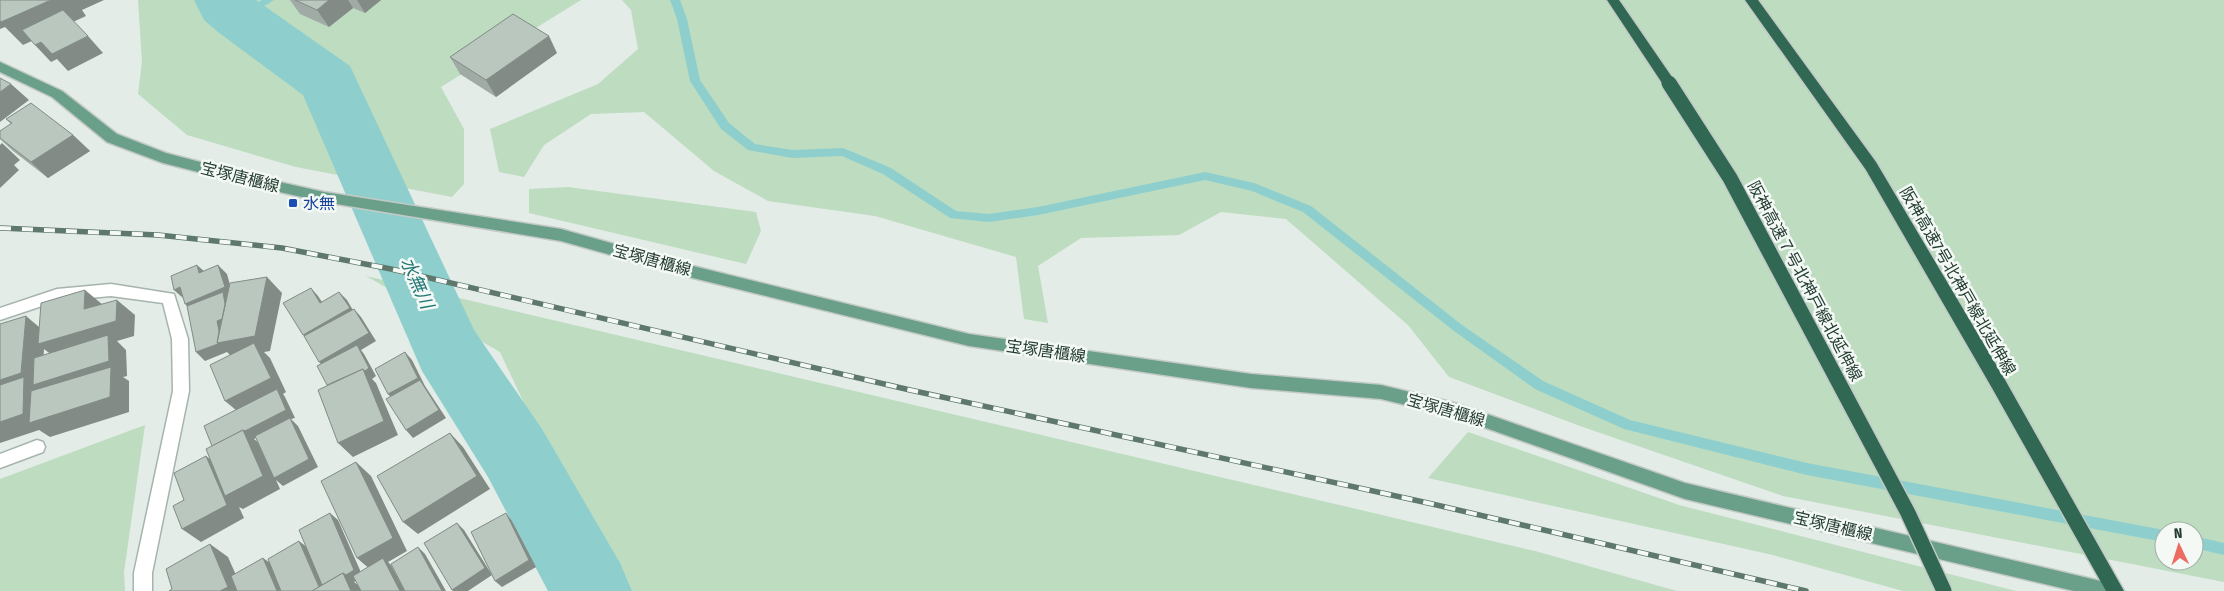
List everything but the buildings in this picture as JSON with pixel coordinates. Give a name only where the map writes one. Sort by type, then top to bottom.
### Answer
[{"type":"highway","name":"阪神高速７号北神戸線北延伸線","points":[[1613,0],[1730,178],[1908,513],[1944,591]]},
{"type":"highway","name":"阪神高速7号北神戸線北延伸線","points":[[1752,0],[1871,166],[1998,383],[2115,591]]},
{"type":"main road","name":"宝塚唐櫃線","points":[[0,67],[57,94],[112,138],[163,158],[324,197],[420,214],[561,235],[693,272],[969,340],[1251,381],[1382,392],[1455,410],[1685,490],[2109,591]]},
{"type":"street","points":[[0,314],[57,295],[111,290],[169,298],[180,339],[181,391],[143,573],[143,591]]},
{"type":"street","points":[[0,461],[38,447]]},
{"type":"green space","points":[[138,0],[581,0],[441,87],[464,129],[464,184],[452,197],[296,167],[187,135],[138,94],[142,62]]},
{"type":"green space","points":[[622,0],[2224,0],[2224,582],[2168,571],[2204,571],[2204,521],[2154,521],[2154,568],[1783,496],[1580,426],[1449,377],[1408,325],[1286,219],[1221,212],[1179,235],[1081,238],[1038,266],[1048,323],[1024,319],[1016,257],[875,216],[768,201],[714,171],[644,112],[591,114],[544,145],[524,177],[499,172],[490,129],[598,84],[638,49],[631,10]]},
{"type":"green space","points":[[568,187],[756,212],[761,231],[746,264],[529,213],[529,189]]},
{"type":"green space","points":[[366,276],[1535,551],[1677,591],[606,591],[608,583],[500,352]]},
{"type":"green space","points":[[145,425],[124,572],[125,591],[0,591],[0,479]]},
{"type":"green space","points":[[1468,432],[1679,505],[2016,591],[1903,591],[1773,555],[1428,478]]},
{"type":"waterway","name":"水無川","points":[[223,0],[225,6],[239,18],[328,82],[447,349],[515,453],[591,591]]},
{"type":"waterway","points":[[239,18],[269,0]]},
{"type":"waterway","points":[[675,0],[682,19],[695,81],[725,126],[752,147],[792,154],[843,152],[887,171],[954,215],[989,218],[1038,211],[1205,176],[1254,187],[1307,209],[1458,328],[1539,385],[1628,425],[1807,469],[2154,534]]},
{"type":"waterway","points":[[2204,544],[2224,549]]},
{"type":"railway","points":[[0,228],[158,235],[282,248],[391,269],[910,390],[1428,503],[1806,591]]},
{"type":"place","name":"水無","points":[[293,203]]}]
